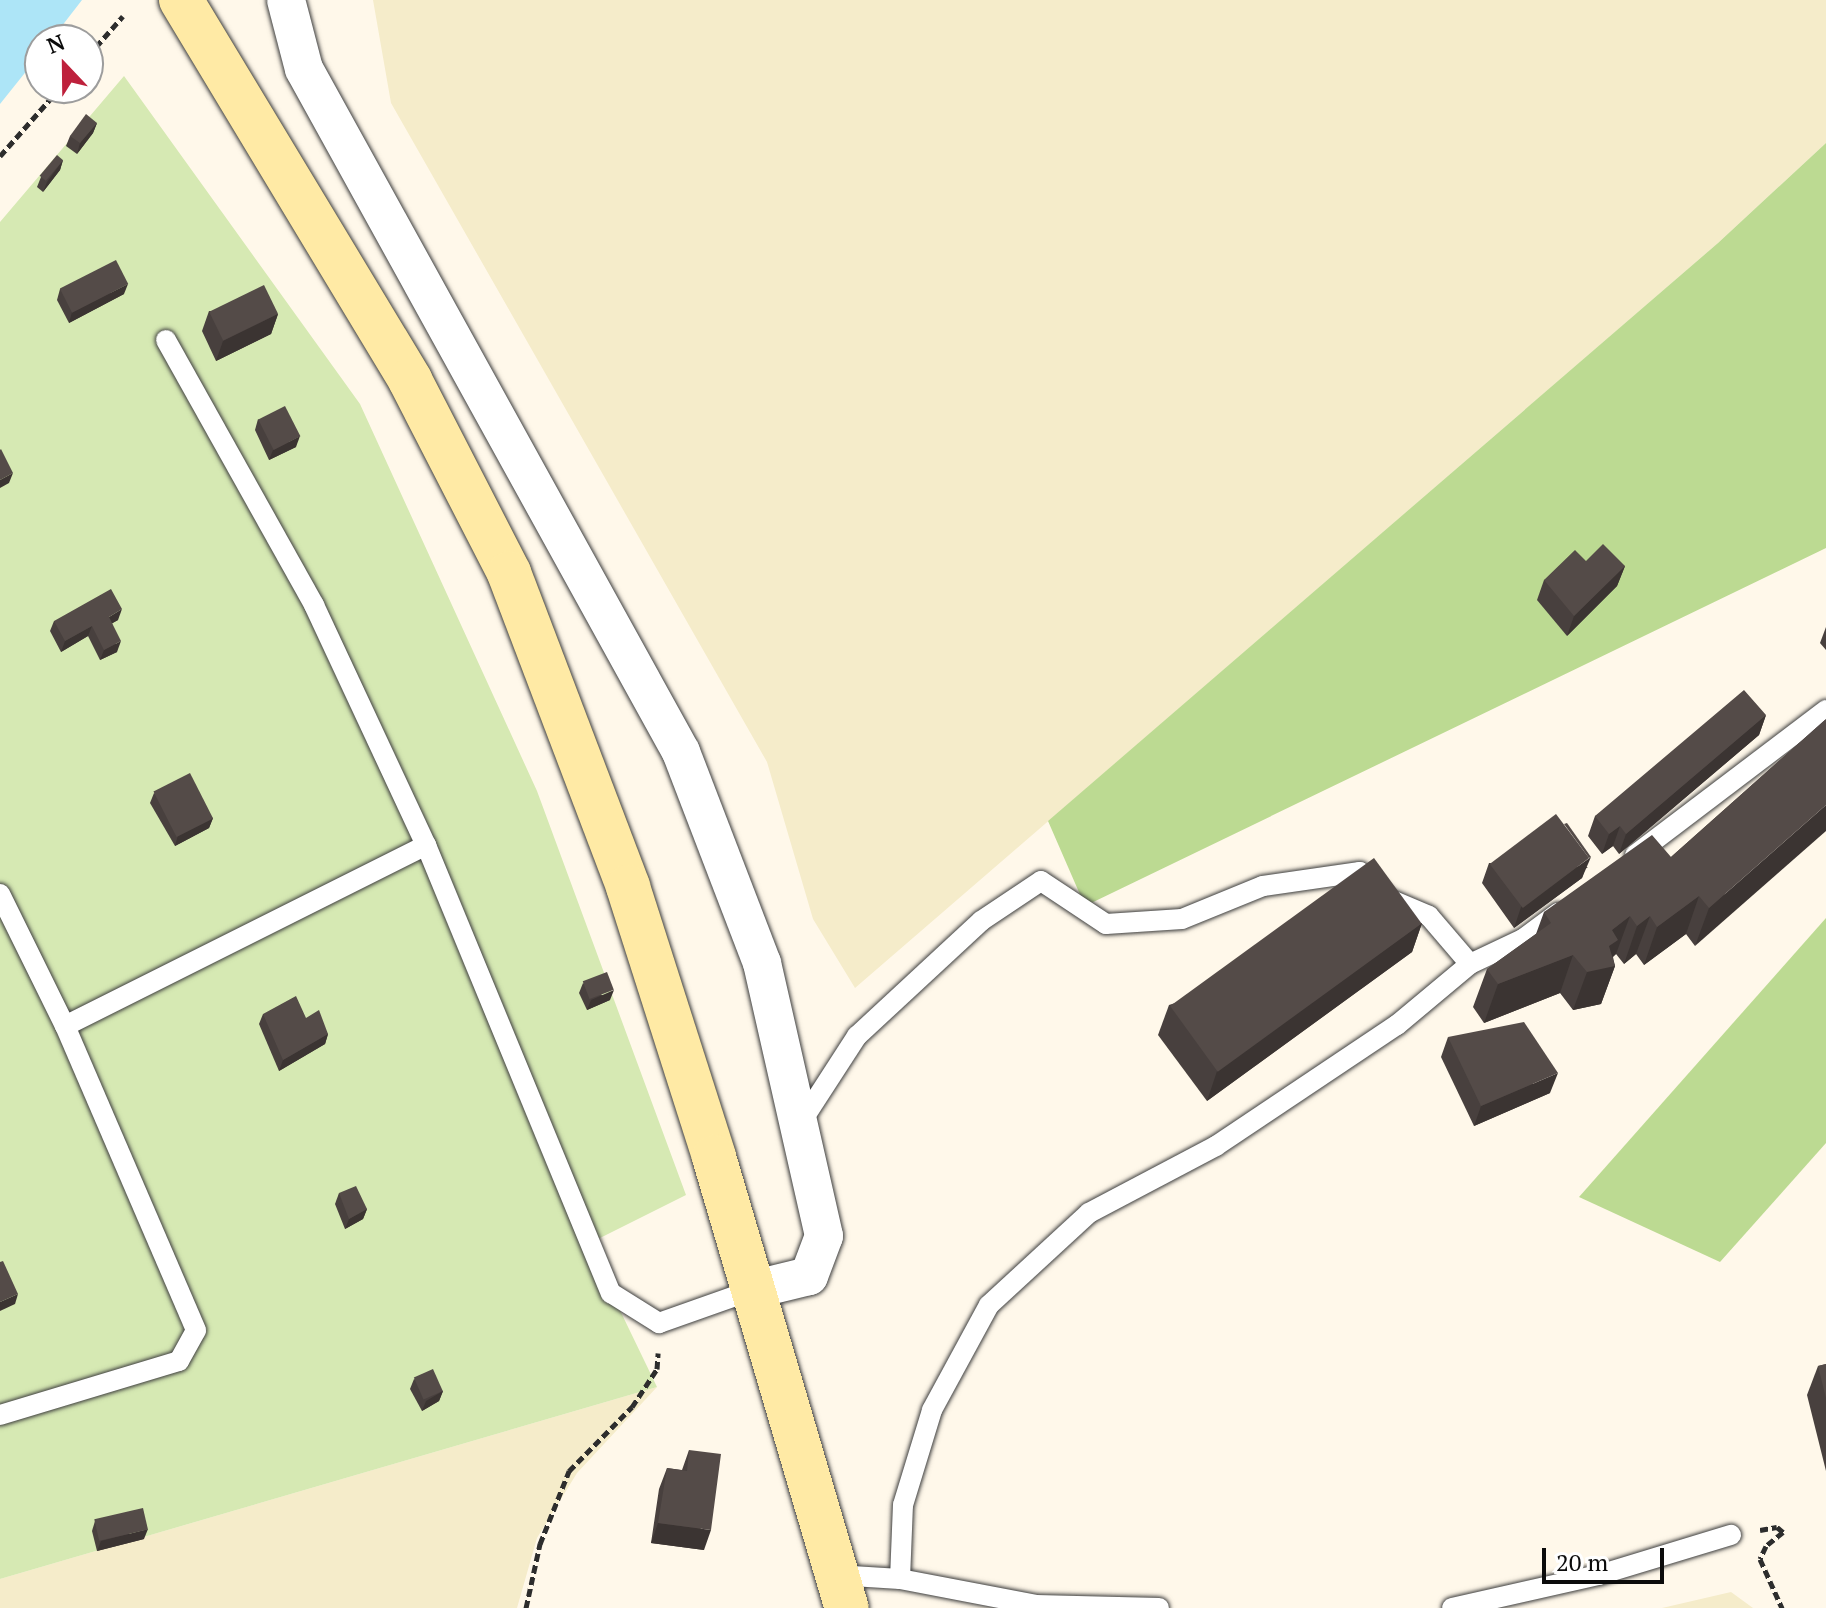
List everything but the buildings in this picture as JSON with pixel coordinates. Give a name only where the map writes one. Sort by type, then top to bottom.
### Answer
[{"type":"street","points":[[286,0],[304,69],[681,752],[762,963],[824,1236],[809,1276],[752,1290]]},
{"type":"street","points":[[186,8],[410,380],[509,573],[628,887],[842,1591]]},
{"type":"lane","points":[[166,340],[314,605],[426,845],[611,1293],[659,1323],[752,1290]]},
{"type":"lane","points":[[1624,863],[1826,710]]},
{"type":"lane","points":[[65,1026],[426,845]]},
{"type":"lane","points":[[799,1125],[857,1036],[981,921],[1041,881],[1106,924],[1182,919],[1263,886],[1360,872],[1389,899],[1429,916],[1470,964]]},
{"type":"lane","points":[[0,894],[65,1026],[196,1330],[179,1361],[0,1415]]},
{"type":"lane","points":[[900,1579],[903,1505],[932,1410],[989,1305],[1089,1213],[1216,1146],[1397,1025],[1470,964],[1523,939],[1574,901]]},
{"type":"lane","points":[[1452,1608],[1599,1575],[1731,1535]]},
{"type":"lane","points":[[842,1591],[900,1579],[1036,1605],[1159,1608]]},
{"type":"path","points":[[104,38],[123,16]]},
{"type":"path","points":[[0,156],[46,104]]},
{"type":"path","points":[[526,1608],[540,1544],[569,1471],[632,1407],[657,1369],[659,1323]]},
{"type":"path","points":[[1731,1535],[1777,1527],[1783,1532],[1766,1546],[1760,1559],[1782,1608]]},
{"type":"shaded area","points":[[373,0],[1826,0],[1826,143],[1718,243],[855,988],[813,919],[767,762],[391,103]]},
{"type":"shaded area","points":[[657,1387],[577,1473],[537,1538],[517,1608],[0,1608],[0,1579]]},
{"type":"shaded area","points":[[1731,1592],[1753,1608],[1662,1608]]},
{"type":"green space","points":[[124,76],[360,404],[537,791],[686,1195],[588,1244],[657,1387],[0,1579],[0,222],[100,104],[104,104],[104,100]]},
{"type":"green space","points":[[1826,143],[1826,548],[1085,906],[1048,821],[1718,243]]},
{"type":"green space","points":[[1826,918],[1826,1143],[1720,1262],[1579,1197]]},
{"type":"water","points":[[0,0],[82,0],[63,24],[24,24],[24,74],[0,104]]}]
